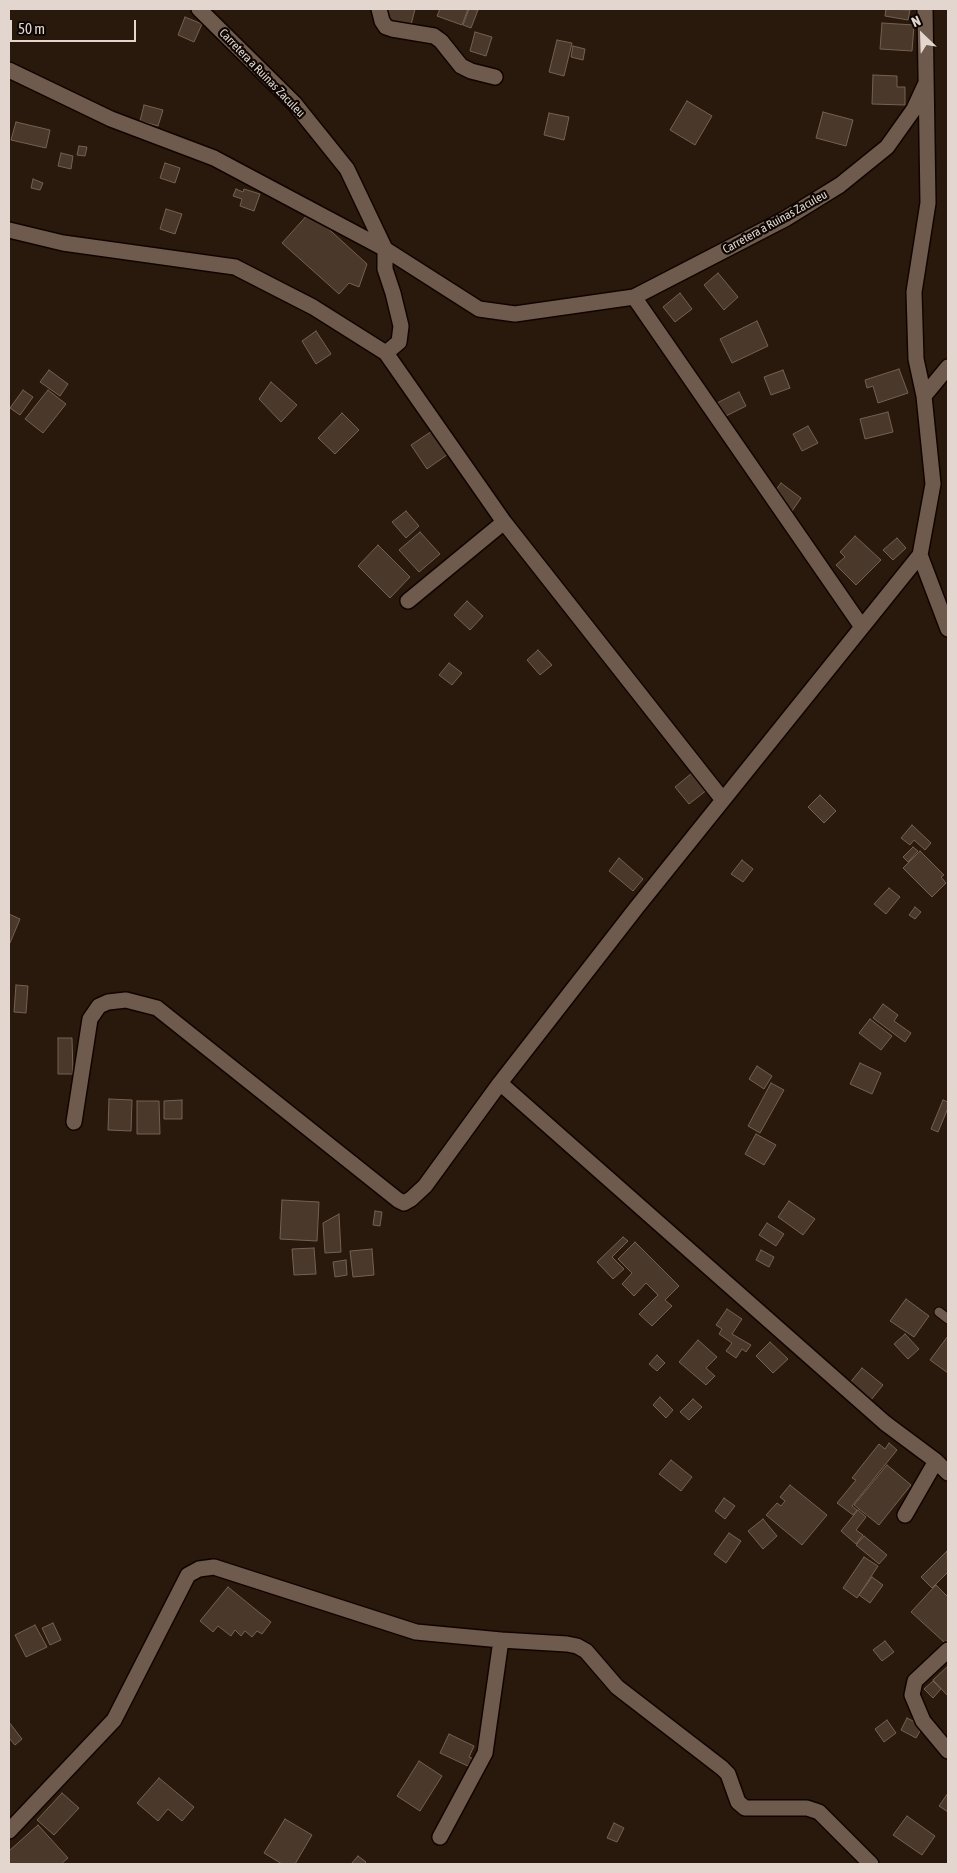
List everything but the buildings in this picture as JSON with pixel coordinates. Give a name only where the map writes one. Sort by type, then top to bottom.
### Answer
[{"type":"street","name":"Carretera a Ruinas Zaculeu","points":[[199,9],[294,103],[347,169],[386,249],[479,309],[515,314],[634,297],[785,219],[840,185],[887,147],[914,109],[926,83]]},
{"type":"street","points":[[379,9],[382,21],[386,26],[392,29],[434,36],[441,41],[461,66],[471,72],[495,77]]},
{"type":"street","points":[[74,1122],[90,1019],[99,1006],[108,1002],[126,1000],[157,1008],[398,1200],[404,1203],[419,1194],[500,1083],[723,800],[920,555],[932,484],[924,396],[916,359],[914,292],[928,203],[925,9]]},
{"type":"street","points":[[9,70],[111,119],[214,158],[386,249],[385,269],[401,326],[399,342],[386,353]]},
{"type":"street","points":[[9,230],[63,244],[235,267],[313,307],[386,353],[504,522],[723,800]]},
{"type":"street","points":[[634,297],[862,627]]},
{"type":"street","points":[[924,396],[948,367]]},
{"type":"street","points":[[408,601],[504,522]]},
{"type":"street","points":[[920,555],[948,629]]},
{"type":"street","points":[[500,1083],[885,1423],[936,1461],[948,1473]]},
{"type":"street","points":[[905,1515],[936,1461]]},
{"type":"street","points":[[9,1830],[114,1720],[188,1574],[199,1569],[214,1567],[416,1632],[576,1646],[586,1652],[617,1687],[722,1768],[728,1774],[738,1802],[745,1808],[806,1808],[818,1812],[871,1864]]},
{"type":"street","points":[[440,1837],[485,1753],[501,1640]]},
{"type":"street","points":[[948,1650],[915,1681],[912,1695],[923,1721],[948,1751]]},
{"type":"lane","points":[[939,1312],[948,1319]]}]
